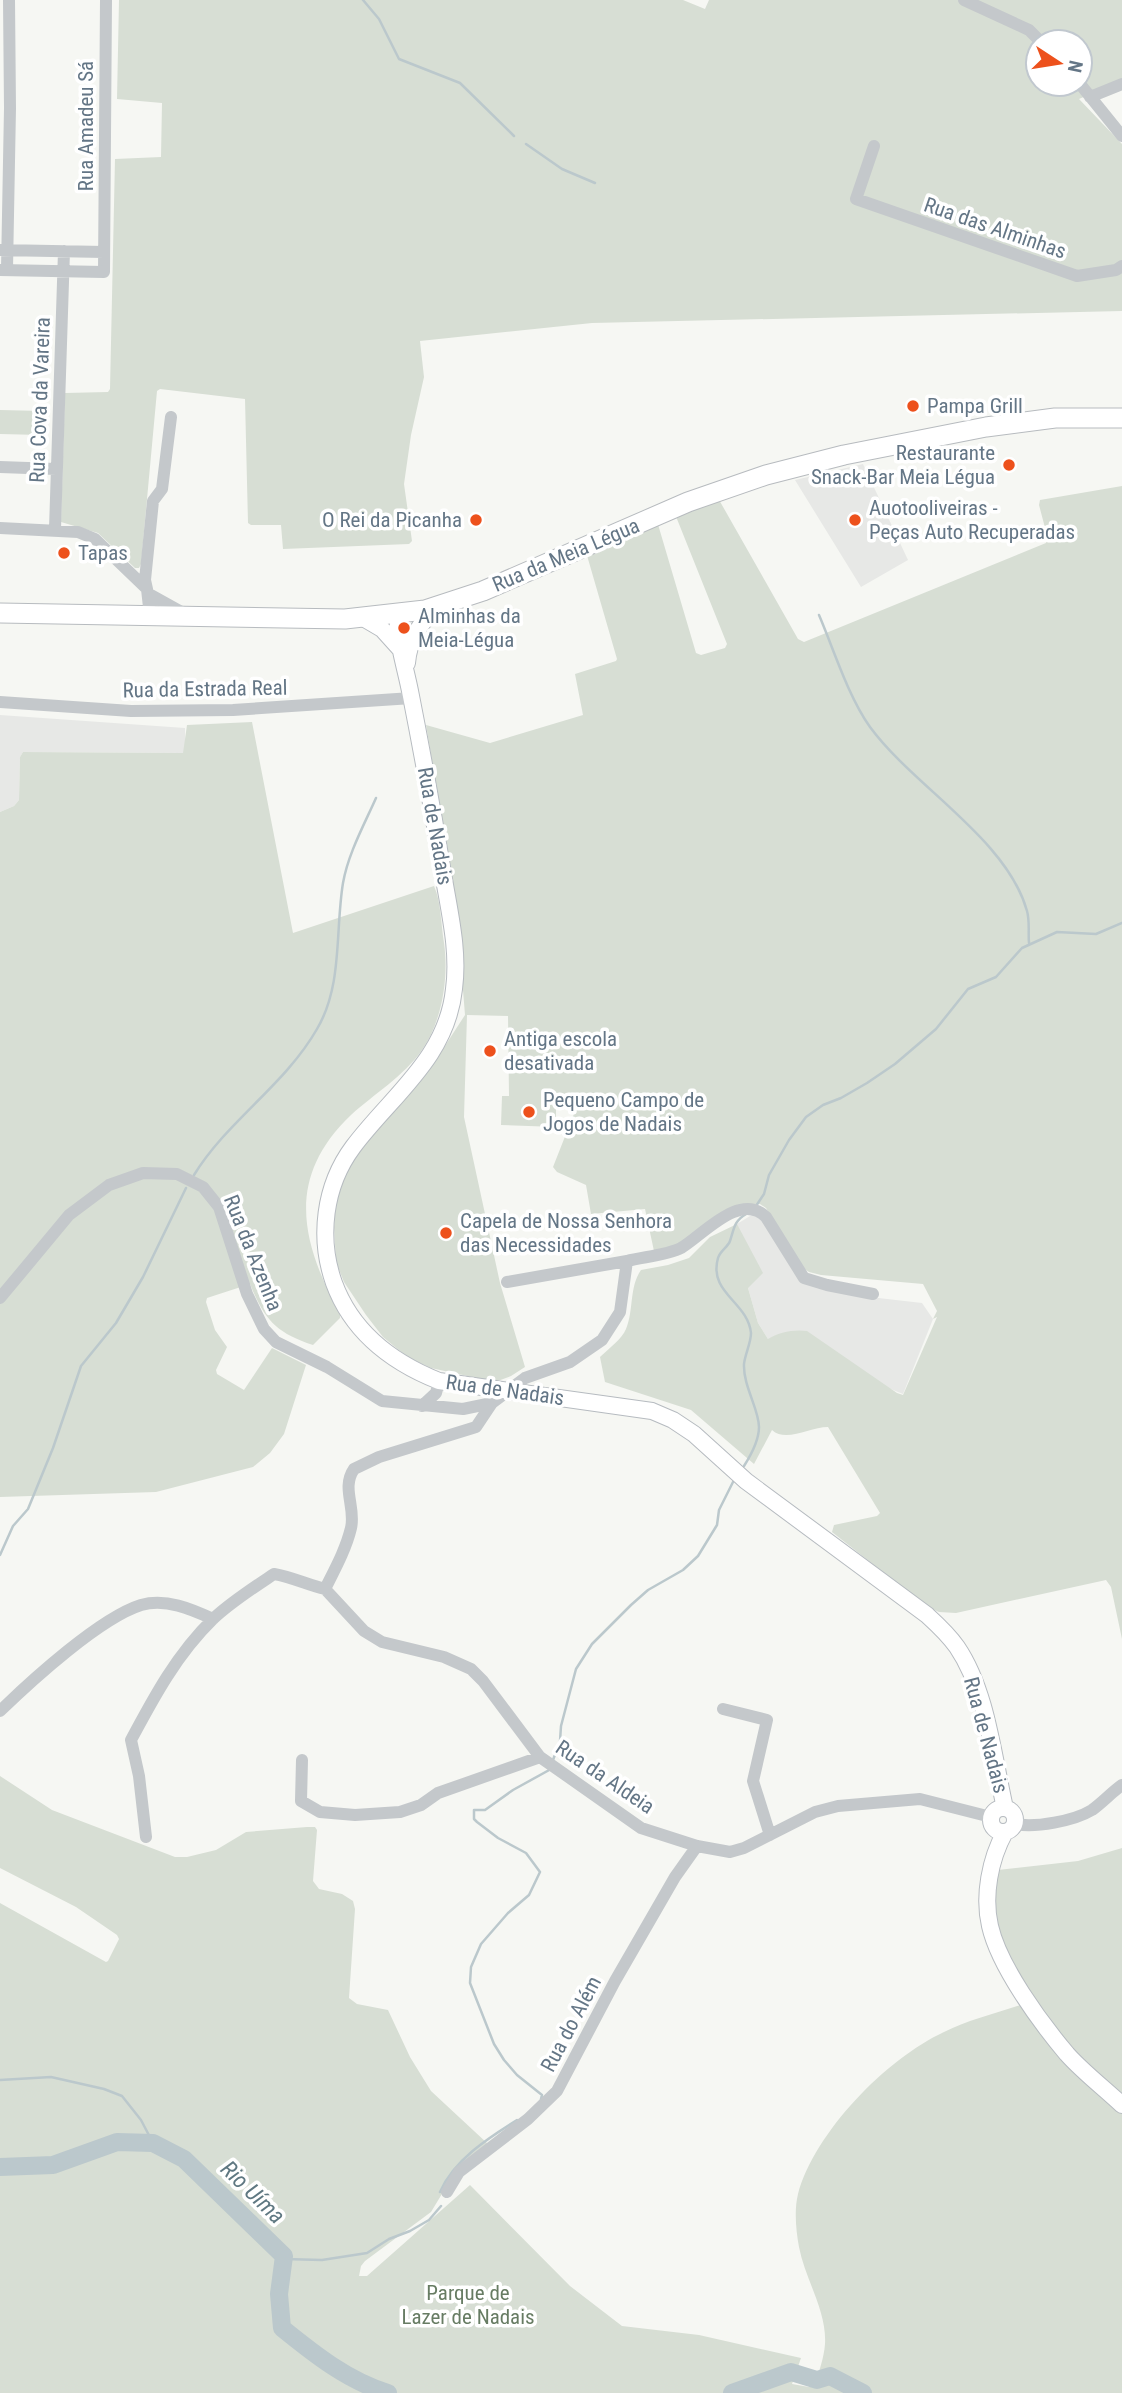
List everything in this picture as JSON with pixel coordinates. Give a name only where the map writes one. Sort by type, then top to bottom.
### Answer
[{"type":"main road","name":"Rua da Meia Légua","points":[[0,613],[124,615],[153,602],[189,616],[365,619],[407,613],[436,607],[483,591],[688,502],[766,475],[844,455],[986,427],[1055,418],[1122,418]]},
{"type":"street","points":[[4,250],[104,252],[104,272],[3,270],[4,250],[9,170],[5,59],[9,0]]},
{"type":"street","name":"Rua Amadeu Sá","points":[[104,252],[106,0]]},
{"type":"street","points":[[964,0],[1025,28]]},
{"type":"street","points":[[1094,95],[1122,84]]},
{"type":"street","points":[[1091,98],[1122,136]]},
{"type":"street","name":"Rua das Alminhas","points":[[874,146],[856,199],[1077,276],[1107,272],[1122,266]]},
{"type":"street","points":[[0,156],[9,170]]},
{"type":"street","name":"Rua Cova da Vareira","points":[[55,529],[64,251]]},
{"type":"street","points":[[153,602],[145,580],[153,501],[162,489],[171,417]]},
{"type":"street","points":[[0,467],[56,469]]},
{"type":"street","points":[[0,528],[55,529],[78,532],[95,539],[153,602]]},
{"type":"street","name":"Rua de Nadais","points":[[405,646],[436,607]]},
{"type":"street","name":"Rua de Nadais","points":[[407,613],[399,620],[397,629],[405,646],[406,669],[455,948],[454,992],[444,1026],[422,1068],[352,1147],[338,1173],[328,1203],[325,1229],[327,1262],[344,1306],[365,1335],[390,1356],[439,1381],[652,1411],[673,1420],[704,1443],[746,1481],[927,1615],[943,1630],[968,1666],[991,1744],[1005,1808]]},
{"type":"street","points":[[365,619],[405,646]]},
{"type":"street","name":"Rua da Estrada Real","points":[[0,702],[169,711],[233,710],[412,698]]},
{"type":"street","name":"Rua da Azenha","points":[[0,1298],[69,1215],[109,1185],[143,1173],[177,1174],[203,1187],[219,1208],[247,1294],[264,1329],[276,1342],[327,1367],[382,1401],[463,1409],[492,1404]]},
{"type":"street","points":[[507,1282],[627,1261],[680,1248],[712,1224],[749,1208],[760,1210],[766,1217],[804,1278],[873,1294]]},
{"type":"street","points":[[146,1837],[139,1776],[131,1740],[163,1682],[192,1642],[213,1619],[237,1599],[274,1574],[325,1589],[346,1545],[352,1524],[347,1484],[354,1469],[379,1457],[475,1427],[492,1404],[507,1390],[525,1378],[570,1362],[602,1340],[620,1312],[627,1261]]},
{"type":"street","points":[[422,1406],[436,1393],[439,1381]]},
{"type":"street","name":"Rua da Aldeia","points":[[325,1589],[364,1631],[382,1643],[444,1657],[471,1670],[483,1681],[540,1757],[641,1828],[697,1846],[730,1852],[815,1812],[838,1806],[920,1799],[991,1817]]},
{"type":"street","points":[[0,1711],[82,1640],[117,1617],[142,1605],[172,1604],[213,1619]]},
{"type":"street","points":[[723,1709],[767,1720],[753,1781],[770,1835]]},
{"type":"street","points":[[302,1760],[301,1801],[320,1812],[355,1815],[400,1812],[421,1805],[438,1793],[540,1757]]},
{"type":"street","points":[[1122,1785],[1093,1809],[1078,1817],[1029,1826],[1010,1828],[994,1829],[991,1817],[995,1810],[1005,1808],[1015,1815],[1010,1828],[988,1883],[987,1906],[990,1927],[999,1952],[1021,1992],[1068,2055],[1122,2105]]},
{"type":"street","name":"Rua do Além","points":[[447,2192],[459,2172],[528,2119],[557,2091],[615,1981],[675,1877],[697,1846]]},
{"type":"shaded area","name":"Auotooliveiras - Peças Auto Recuperadas","points":[[863,464],[908,560],[861,587],[795,480]]},
{"type":"shaded area","points":[[0,715],[185,728],[185,751],[23,752],[20,757],[19,800],[14,806],[0,812]]},
{"type":"shaded area","points":[[755,1213],[765,1220],[804,1283],[861,1296],[922,1303],[933,1319],[903,1394],[768,1339],[758,1323],[748,1288],[737,1224]]},
{"type":"green space","points":[[119,0],[683,0],[705,9],[709,0],[1122,0],[1122,80],[1094,92],[1094,28],[1024,28],[1024,98],[1081,98],[1079,99],[1122,144],[1122,311],[592,323],[420,341],[424,377],[411,435],[404,484],[412,541],[409,544],[283,549],[281,525],[248,523],[245,399],[160,389],[157,391],[141,564],[139,568],[135,568],[98,533],[61,522],[65,393],[108,392],[110,389],[115,159],[161,157],[162,103],[117,99]]},
{"type":"green space","points":[[0,410],[42,411],[41,435],[0,434]]},
{"type":"green space","points":[[1122,486],[1122,1639],[1111,1587],[1106,1580],[956,1613],[939,1612],[926,1606],[832,1532],[834,1525],[877,1516],[880,1513],[828,1427],[791,1435],[778,1434],[772,1430],[754,1464],[691,1410],[605,1382],[600,1357],[626,1329],[635,1284],[641,1270],[689,1258],[710,1237],[737,1224],[763,1273],[748,1288],[758,1323],[768,1339],[787,1332],[807,1331],[903,1395],[937,1317],[933,1319],[937,1311],[923,1284],[809,1272],[803,1268],[766,1208],[760,1204],[748,1204],[681,1245],[654,1251],[645,1209],[591,1214],[586,1185],[557,1172],[553,1167],[579,1101],[556,1099],[556,1127],[501,1125],[502,1096],[509,1096],[508,1016],[467,1015],[464,1117],[500,1283],[525,1367],[495,1382],[431,1368],[406,1356],[383,1337],[344,1282],[336,1262],[334,1227],[337,1191],[352,1162],[383,1122],[428,1072],[465,1015],[456,903],[426,725],[490,743],[583,715],[575,674],[617,659],[586,552],[657,521],[696,653],[701,655],[725,648],[727,644],[675,514],[718,498],[798,639],[804,642],[1046,543],[1048,539],[1040,500]]},
{"type":"green space","points":[[252,722],[293,933],[434,886],[445,956],[445,985],[435,1026],[422,1050],[407,1068],[351,1115],[330,1139],[316,1163],[308,1187],[306,1211],[309,1236],[316,1261],[340,1318],[313,1345],[280,1330],[266,1316],[250,1284],[207,1298],[215,1330],[227,1347],[216,1370],[217,1374],[244,1390],[272,1348],[306,1365],[284,1434],[270,1453],[253,1467],[156,1492],[0,1497],[0,812],[14,806],[19,800],[20,757],[23,752],[183,753],[187,725]]},
{"type":"green space","name":"Parque de Lazer de Nadais","points":[[0,1776],[52,1810],[175,1857],[216,1850],[246,1832],[315,1827],[317,1830],[313,1881],[319,1889],[342,1894],[353,1901],[355,1909],[349,1998],[357,2004],[388,2010],[410,2057],[431,2091],[488,2144],[454,2174],[431,2212],[365,2261],[359,2276],[367,2276],[470,2185],[570,2286],[622,2326],[699,2335],[801,2358],[792,2384],[809,2387],[815,2385],[824,2349],[825,2332],[799,2247],[796,2207],[807,2170],[820,2146],[836,2123],[877,2079],[922,2044],[964,2023],[1029,2002],[1003,1946],[992,1908],[998,1870],[1078,1861],[1122,1848],[1122,2393],[0,2393],[0,1903],[106,1962],[119,1939],[76,1907],[0,1868]]},
{"type":"waterway","points":[[363,0],[379,19],[399,59],[460,83],[514,136]]},
{"type":"waterway","points":[[526,144],[562,169],[595,183]]},
{"type":"waterway","points":[[819,615],[848,687],[870,727],[910,771],[958,814],[1000,860],[1016,885],[1027,911],[1029,943]]},
{"type":"waterway","points":[[194,1175],[223,1137],[289,1068],[317,1029],[325,1012],[335,976],[345,872],[376,798]]},
{"type":"waterway","points":[[756,1206],[764,1194],[769,1175],[806,1117],[895,1064],[936,1029],[968,989],[996,977],[1022,948],[1057,932],[1096,934],[1122,923]]},
{"type":"waterway","points":[[0,1555],[13,1526],[28,1509],[53,1448],[81,1366],[116,1323],[143,1277],[186,1188]]},
{"type":"waterway","points":[[744,1466],[759,1432],[757,1413],[744,1372],[751,1333],[743,1313],[723,1289],[716,1270],[718,1258],[729,1243],[737,1222],[746,1214]]},
{"type":"waterway","points":[[553,1760],[560,1741],[561,1726],[576,1669],[592,1644],[648,1590],[683,1570],[698,1556],[717,1525],[719,1510],[733,1482]]},
{"type":"waterway","points":[[541,2099],[542,2095],[517,2075],[494,2044],[470,1983],[471,1967],[481,1944],[508,1913],[529,1895],[540,1872],[526,1853],[498,1838],[477,1822],[474,1819],[474,1810],[485,1810],[513,1790],[551,1769]]},
{"type":"waterway","points":[[0,2080],[51,2077],[104,2089],[122,2096],[141,2120],[153,2143]]},
{"type":"waterway","points":[[440,2192],[446,2180],[463,2160],[517,2120]]},
{"type":"waterway","name":"Rio Uíma","points":[[0,2167],[53,2165],[117,2142],[153,2143],[184,2159],[284,2256],[279,2294],[282,2328],[345,2374],[388,2393]]},
{"type":"waterway","points":[[284,2259],[322,2260],[367,2253],[429,2220],[441,2206]]},
{"type":"waterway","points":[[732,2393],[791,2372],[817,2380],[830,2376],[863,2393]]},
{"type":"place","name":"Pampa Grill","points":[[913,406]]},
{"type":"place","name":"Restaurante Snack-Bar Meia Légua","points":[[1009,465]]},
{"type":"place","name":"O Rei da Picanha","points":[[476,520]]},
{"type":"place","name":"Auotooliveiras - Peças Auto Recuperadas","points":[[855,520]]},
{"type":"place","name":"Tapas","points":[[64,553]]},
{"type":"place","name":"Alminhas da Meia-Légua","points":[[404,628]]},
{"type":"place","name":"Antiga escola desativada","points":[[490,1051]]},
{"type":"place","name":"Pequeno Campo de Jogos de Nadais","points":[[529,1112]]},
{"type":"place","name":"Capela de Nossa Senhora das Necessidades","points":[[446,1233]]}]
